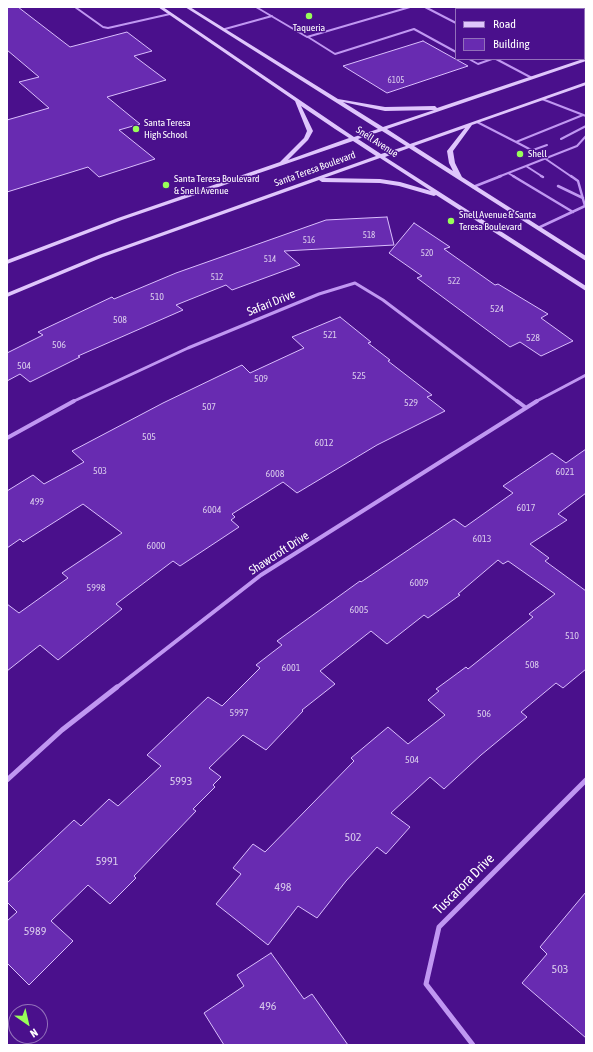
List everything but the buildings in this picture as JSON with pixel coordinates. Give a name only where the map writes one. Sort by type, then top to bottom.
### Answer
[{"type":"main road","name":"Snell Avenue","points":[[160,7],[354,139],[586,289]]},
{"type":"main road","name":"Snell Avenue","points":[[187,7],[410,146],[586,259]]},
{"type":"main road","name":"Santa Teresa Boulevard","points":[[7,262],[120,219],[583,60]]},
{"type":"main road","name":"Santa Teresa Boulevard","points":[[7,295],[101,256],[586,83]]},
{"type":"main road","points":[[331,97],[359,105],[385,109],[444,108]]},
{"type":"main road","points":[[281,164],[306,139],[310,130],[296,99]]},
{"type":"main road","points":[[460,178],[452,163],[450,151],[470,124]]},
{"type":"main road","points":[[315,180],[380,181],[400,184],[447,199]]},
{"type":"street","name":"Safari Drive","points":[[7,438],[88,393],[188,348],[319,294],[355,283],[383,300],[525,407]]},
{"type":"street","name":"Shawcroft Drive","points":[[7,780],[62,730],[261,575],[525,407],[586,375]]},
{"type":"street","name":"Tuscarora Drive","points":[[473,1045],[426,984],[439,927],[586,780]]},
{"type":"lane","points":[[75,7],[103,27],[108,28],[170,14]]},
{"type":"lane","points":[[256,7],[334,54],[414,29],[455,51]]},
{"type":"lane","points":[[307,37],[410,7]]},
{"type":"lane","points":[[426,7],[455,22]]},
{"type":"lane","points":[[224,29],[272,16]]},
{"type":"lane","points":[[471,60],[478,64],[489,60]]},
{"type":"lane","points":[[498,60],[532,78]]},
{"type":"lane","points":[[542,98],[585,116]]},
{"type":"lane","points":[[516,142],[585,116]]},
{"type":"lane","points":[[477,122],[533,150],[578,181],[586,207],[538,228]]},
{"type":"lane","points":[[561,139],[585,126],[586,132]]},
{"type":"lane","points":[[472,186],[577,146],[586,136]]},
{"type":"lane","points":[[533,150],[547,145]]},
{"type":"lane","points":[[526,166],[543,177]]},
{"type":"lane","points":[[508,173],[573,212]]},
{"type":"lane","points":[[558,186],[583,198]]},
{"type":"place","name":"Taqueria","points":[[309,16]]},
{"type":"place","name":"Santa Teresa High School","points":[[136,129]]},
{"type":"place","name":"Shell","points":[[520,154]]},
{"type":"place","name":"Santa Teresa Boulevard & Snell Avenue","points":[[166,185]]},
{"type":"place","name":"Snell Avenue & Santa Teresa Boulevard","points":[[451,221]]}]
